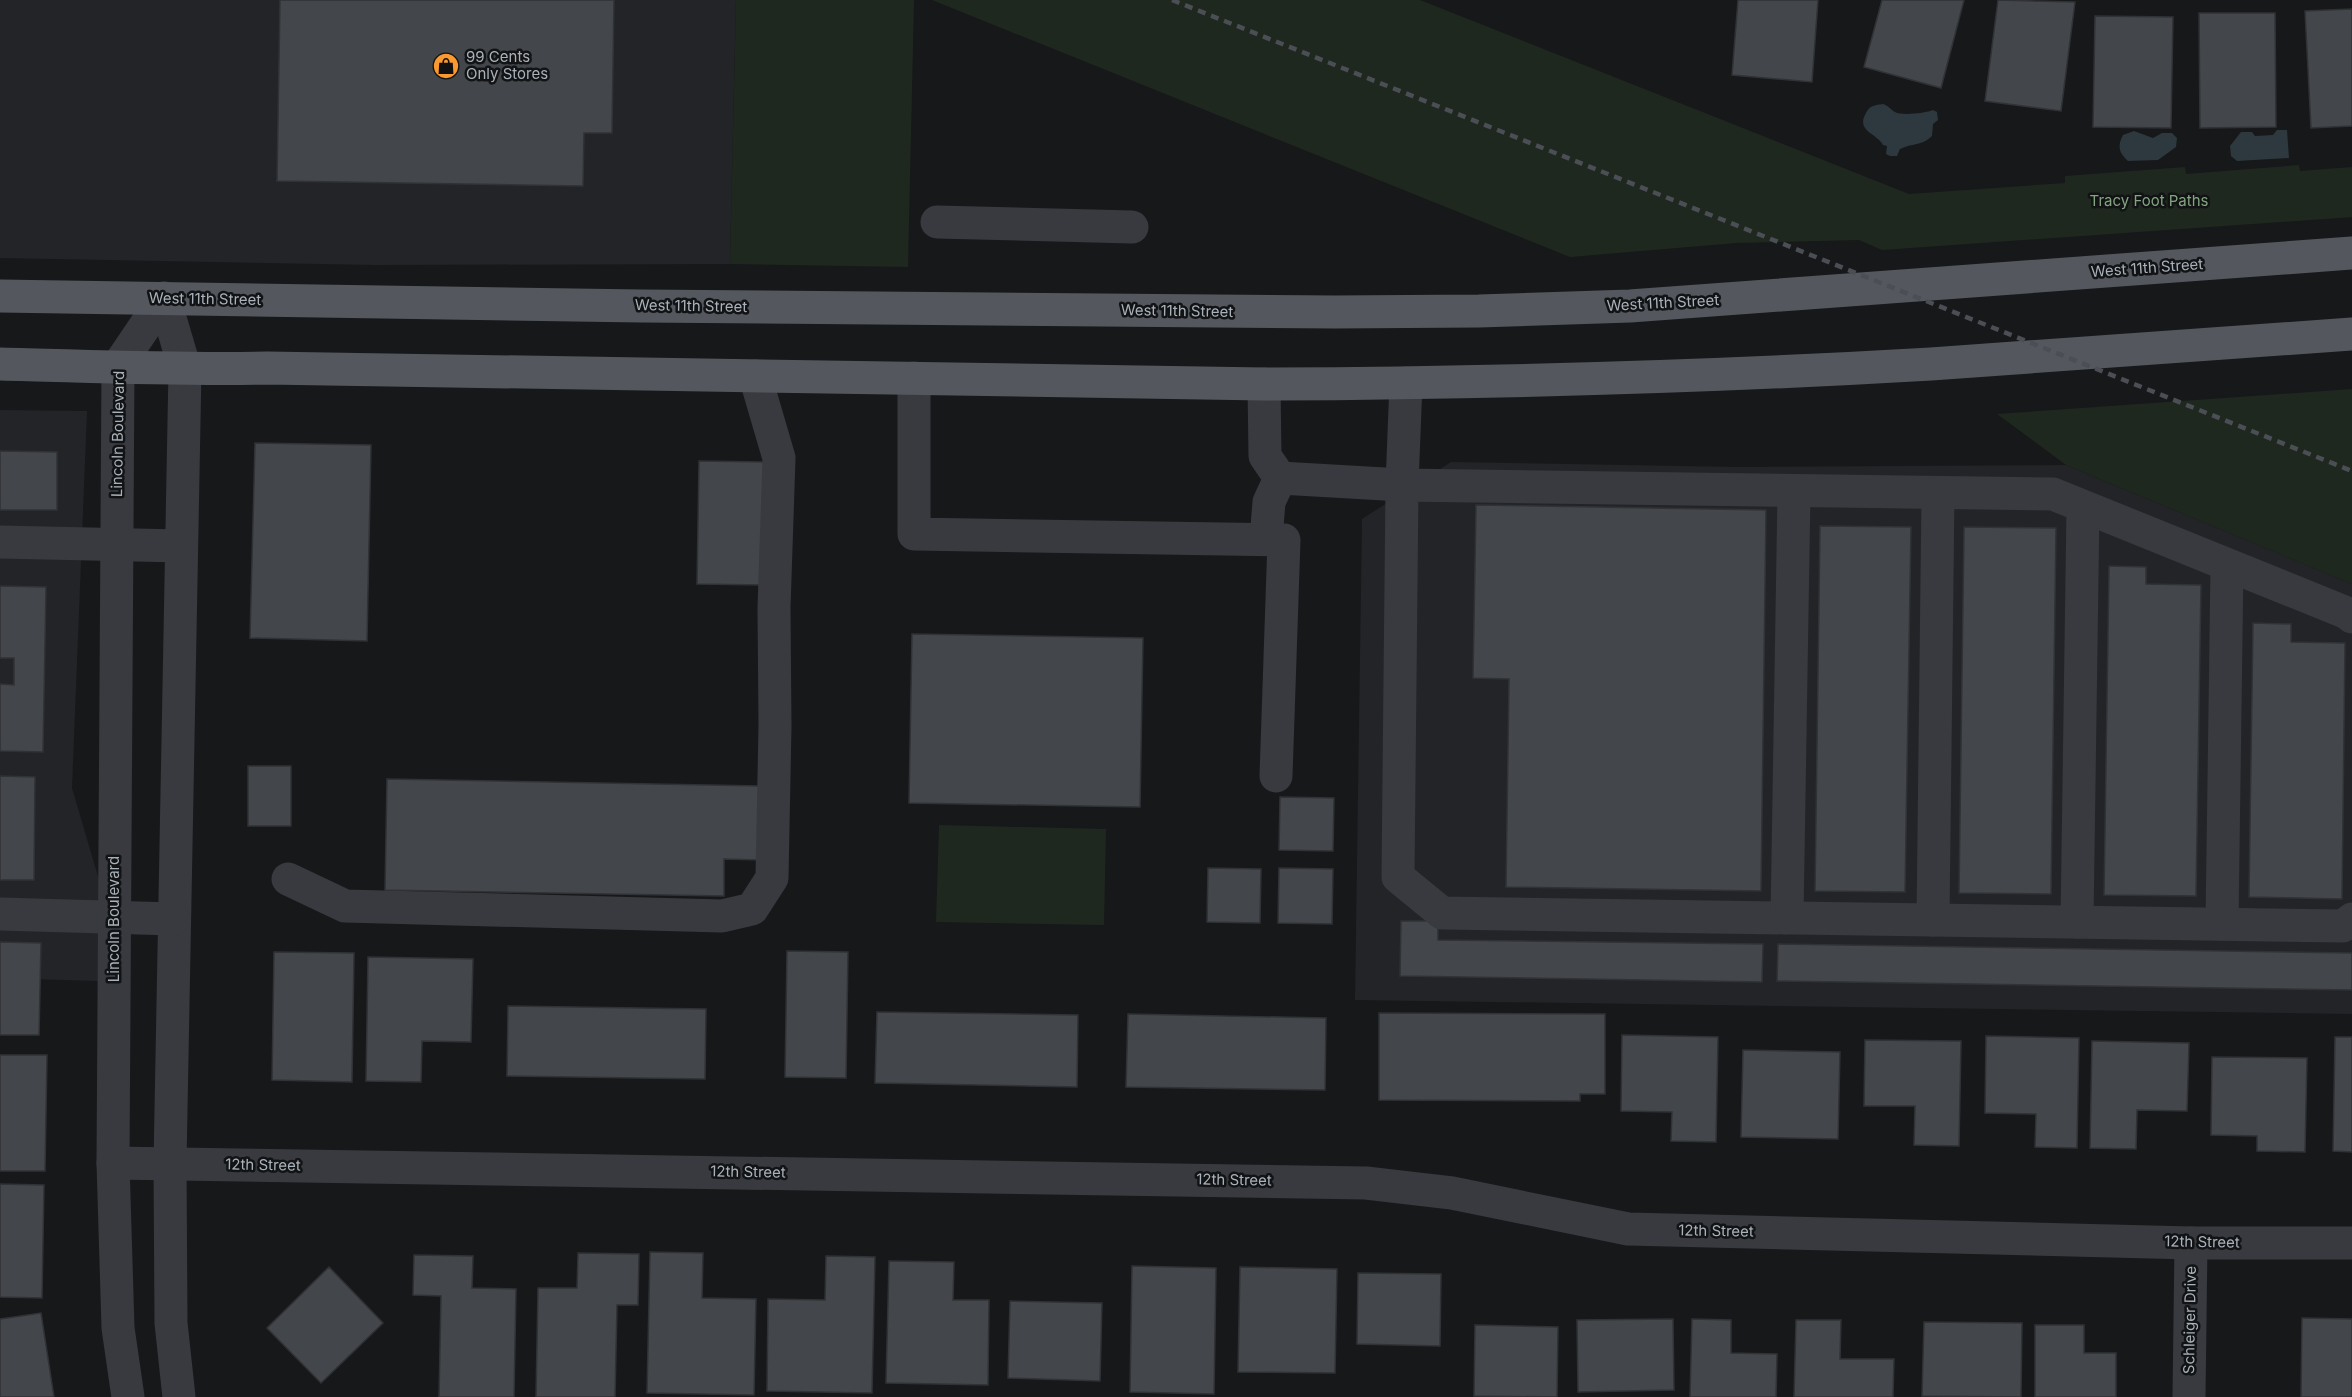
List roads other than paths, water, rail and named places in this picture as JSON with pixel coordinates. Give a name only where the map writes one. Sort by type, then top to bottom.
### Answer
[{"type":"main road","name":"West 11th Street","points":[[0,296],[641,306],[1335,312],[1479,311],[1653,304],[2352,253]]},
{"type":"main road","points":[[0,364],[185,369],[267,368],[1264,384],[1406,384],[1587,379],[1944,363],[2352,334]]},
{"type":"street","points":[[937,222],[1132,227]]},
{"type":"street","points":[[164,298],[185,369],[170,1163],[171,1323],[179,1397]]},
{"type":"street","name":"Lincoln Boulevard","points":[[128,1397],[118,1329],[113,1163],[118,366],[164,298]]},
{"type":"street","points":[[288,879],[345,906],[722,916],[752,909],[772,878],[775,726],[774,608],[779,458],[755,376]]},
{"type":"street","points":[[914,378],[914,534],[1284,540],[1276,776]]},
{"type":"street","points":[[1264,384],[1265,456],[1280,478]]},
{"type":"street","points":[[1406,384],[1402,485],[1398,877],[1442,913],[2343,926],[2352,919]]},
{"type":"street","points":[[1266,539],[1269,502],[1280,478]]},
{"type":"street","points":[[1280,478],[1402,485],[2053,494],[2352,617]]},
{"type":"street","points":[[1787,918],[1794,491]]},
{"type":"street","points":[[1933,920],[1938,493]]},
{"type":"street","points":[[2077,922],[2083,507]]},
{"type":"street","points":[[0,542],[181,546]]},
{"type":"street","points":[[2222,924],[2227,566]]},
{"type":"street","points":[[0,914],[174,919]]},
{"type":"street","name":"12th Street","points":[[113,1163],[1366,1183],[1452,1193],[1628,1229],[2191,1243],[2352,1243]]},
{"type":"street","name":"Schleiger Drive","points":[[2189,1397],[2191,1243]]},
{"type":"railway","points":[[1172,0],[2352,471]]},
{"type":"place","name":"99 Cents Only Stores","points":[[446,66]]},
{"type":"park label","name":"Tracy Foot Paths","points":[[2149,201]]}]
